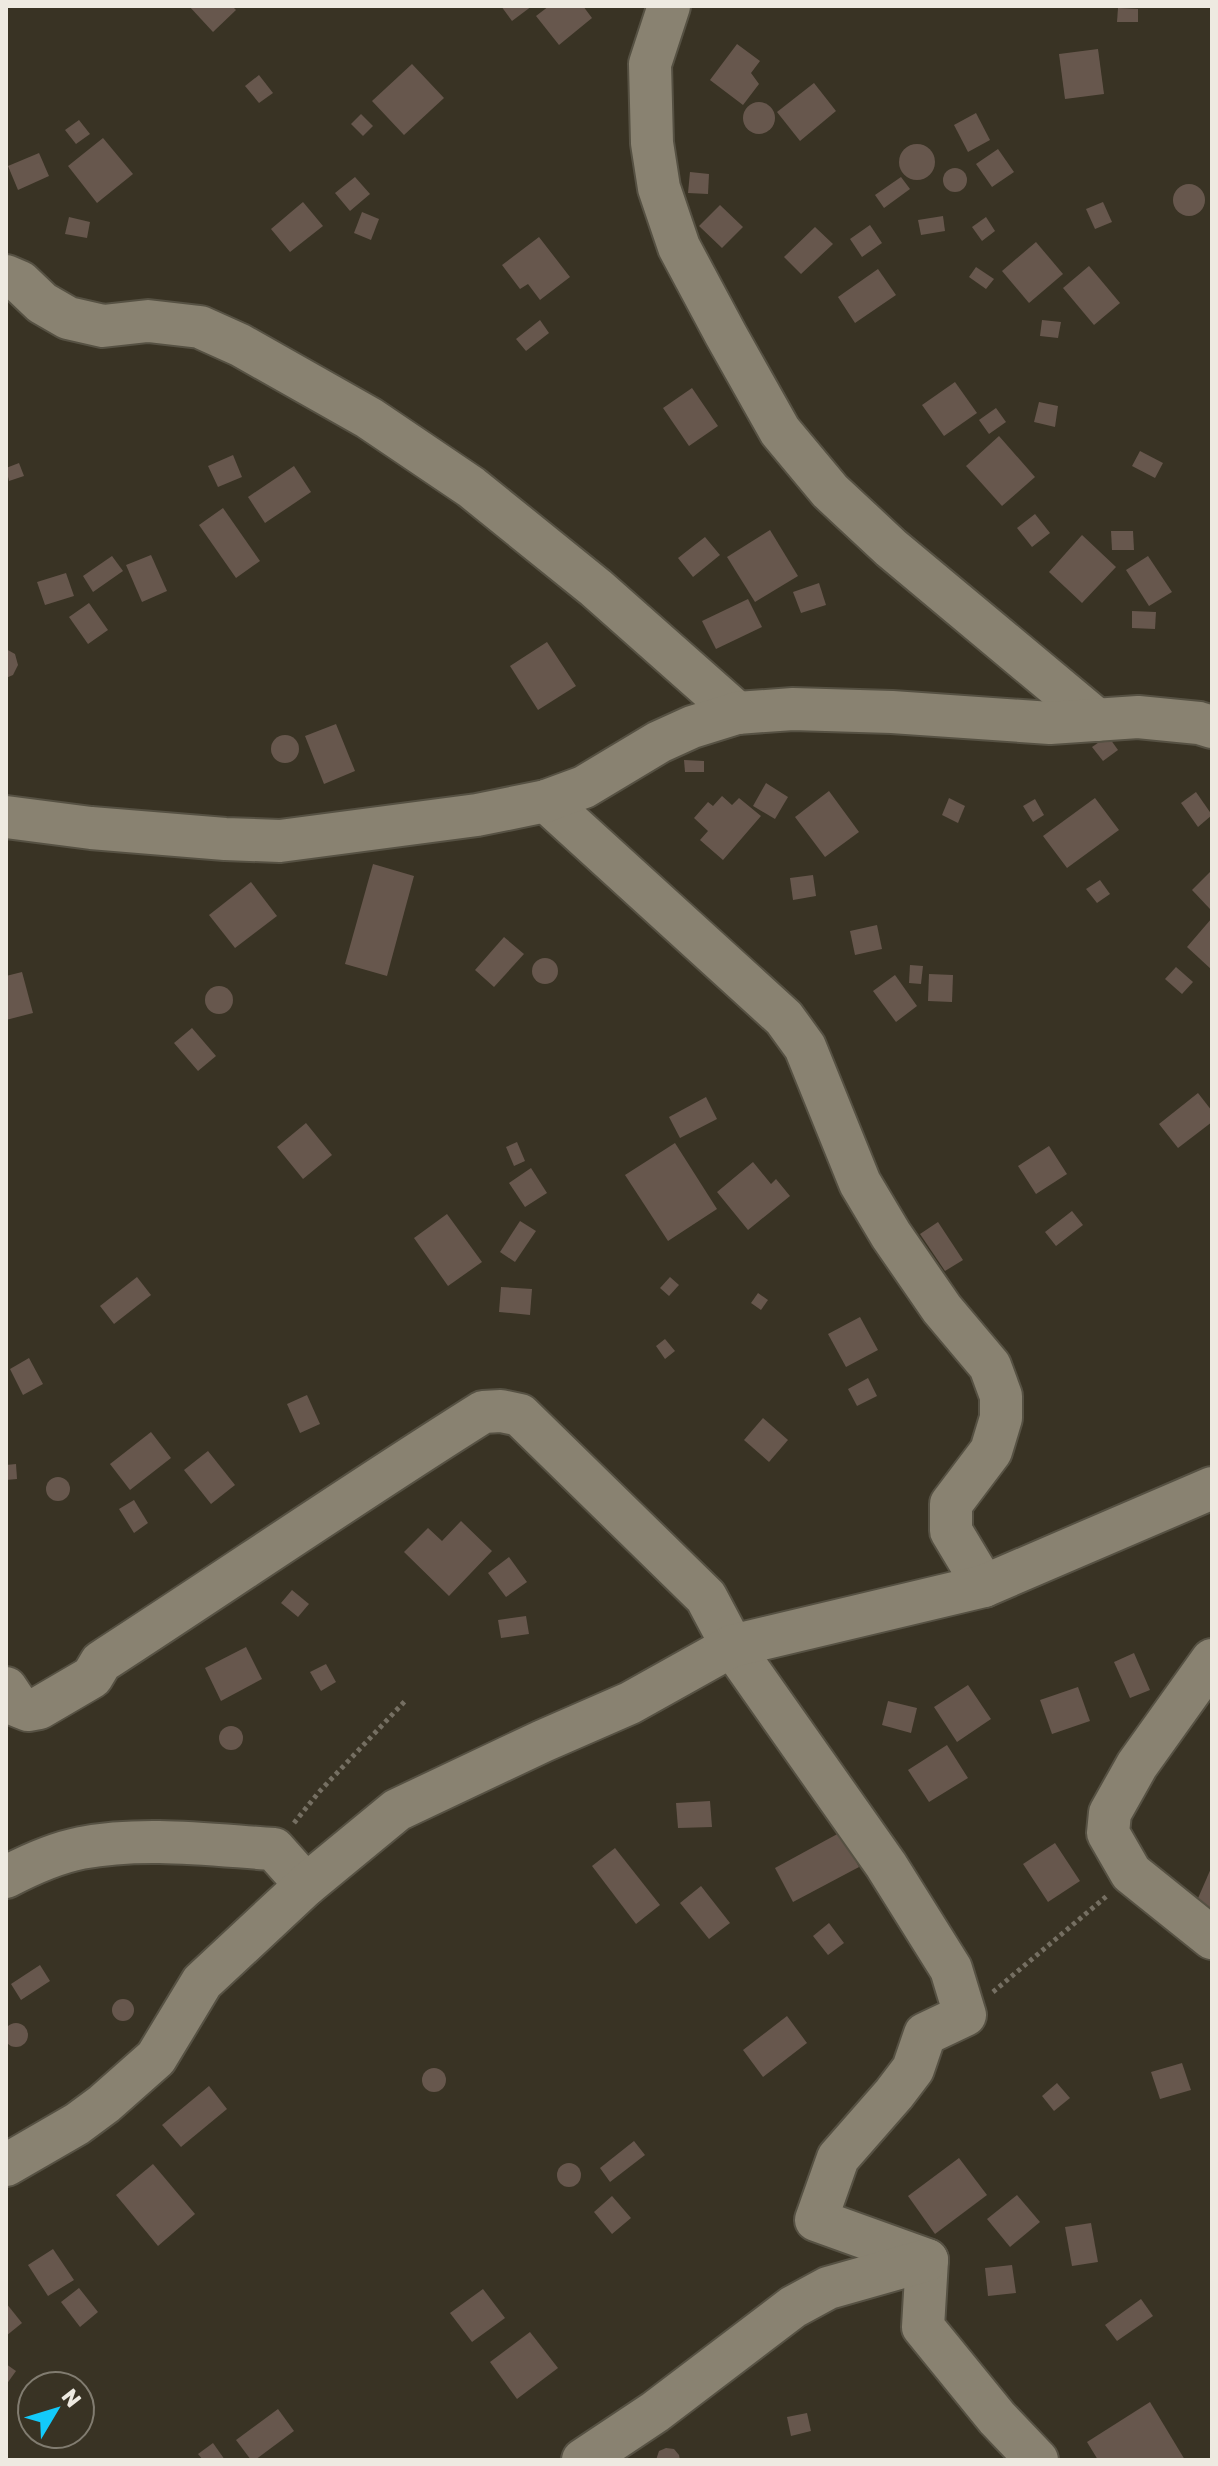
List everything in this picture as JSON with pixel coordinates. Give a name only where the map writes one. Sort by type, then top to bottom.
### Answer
[{"type":"street","points":[[669,6],[650,64],[652,143],[659,188],[679,247],[780,431],[830,491],[891,548],[1097,720]]},
{"type":"street","points":[[6,276],[20,282],[42,303],[68,318],[103,326],[148,321],[200,327],[240,345],[369,418],[496,507],[596,588],[737,713]]},
{"type":"street","points":[[6,817],[91,828],[280,841],[477,815],[546,801],[584,787],[670,737],[737,713],[793,709],[892,712],[1050,723],[1138,717],[1212,727]]},
{"type":"street","points":[[546,801],[796,1032],[805,1047],[860,1183],[942,1309],[990,1366],[1001,1396],[1001,1418],[991,1451],[951,1504],[951,1531],[984,1586]]},
{"type":"street","points":[[6,1688],[18,1706],[28,1710],[39,1708],[92,1677],[101,1662],[356,1492],[483,1412],[501,1411],[520,1415],[706,1597],[732,1646],[894,1878],[951,1969],[965,2015],[925,2034],[913,2069],[838,2158],[816,2220],[927,2260]]},
{"type":"street","points":[[6,2165],[77,2124],[156,2058],[202,1982],[306,1885],[397,1810],[630,1703],[732,1646],[984,1586],[1212,1488]]},
{"type":"street","points":[[1212,1660],[1137,1765],[1110,1813],[1108,1833],[1131,1873],[1212,1938]]},
{"type":"street","points":[[6,1877],[79,1849],[117,1844],[178,1844],[274,1849],[306,1885]]},
{"type":"street","points":[[583,2460],[655,2412],[793,2307],[828,2288],[927,2260]]},
{"type":"street","points":[[927,2260],[923,2327],[997,2418],[1037,2460]]},
{"type":"path","points":[[274,1849],[319,1792],[406,1700]]},
{"type":"path","points":[[965,2015],[1105,1899],[1131,1873]]},
{"type":"building","points":[[189,6],[232,6],[236,10],[213,32]]},
{"type":"building","points":[[501,6],[532,6],[512,21]]},
{"type":"building","points":[[549,6],[583,6],[592,18],[559,45],[536,16]]},
{"type":"building","points":[[1118,8],[1138,9],[1138,22],[1117,22]]},
{"type":"building","points":[[737,44],[760,61],[751,73],[759,84],[743,105],[710,80]]},
{"type":"building","points":[[1098,49],[1104,94],[1065,99],[1059,54]]},
{"type":"building","points":[[412,64],[444,98],[404,135],[372,101]]},
{"type":"building","points":[[259,75],[273,93],[259,103],[245,86]]},
{"type":"building","points":[[814,83],[836,111],[800,141],[777,112]]},
{"type":"building","points":[[759,102],[771,106],[775,118],[771,130],[759,134],[747,130],[743,118],[747,106]]},
{"type":"building","points":[[976,113],[990,140],[968,152],[954,125]]},
{"type":"building","points":[[361,114],[373,126],[363,136],[351,124]]},
{"type":"building","points":[[79,120],[90,134],[76,144],[65,130]]},
{"type":"building","points":[[103,138],[133,174],[97,203],[68,166]]},
{"type":"building","points":[[917,144],[930,149],[935,162],[930,175],[917,180],[904,175],[899,162],[904,149]]},
{"type":"building","points":[[998,149],[1014,172],[992,187],[976,164]]},
{"type":"building","points":[[39,153],[49,176],[18,190],[8,166]]},
{"type":"building","points":[[955,168],[964,171],[967,180],[964,189],[955,192],[946,189],[943,180],[946,171]]},
{"type":"building","points":[[690,172],[709,174],[708,194],[688,193]]},
{"type":"building","points":[[355,177],[370,194],[350,211],[335,193]]},
{"type":"building","points":[[901,177],[910,189],[884,208],[875,195]]},
{"type":"building","points":[[1189,184],[1200,189],[1205,200],[1200,211],[1189,216],[1178,211],[1173,200],[1178,189]]},
{"type":"building","points":[[303,202],[323,226],[290,252],[271,229]]},
{"type":"building","points":[[1103,202],[1112,222],[1095,229],[1086,209]]},
{"type":"building","points":[[720,205],[743,227],[722,248],[699,226]]},
{"type":"building","points":[[362,212],[379,219],[371,240],[354,233]]},
{"type":"building","points":[[943,216],[945,231],[921,235],[918,220]]},
{"type":"building","points":[[69,217],[90,222],[87,238],[65,234]]},
{"type":"building","points":[[986,217],[995,231],[982,241],[972,227]]},
{"type":"building","points":[[870,225],[882,243],[862,257],[850,239]]},
{"type":"building","points":[[815,227],[833,244],[801,274],[784,257]]},
{"type":"building","points":[[539,237],[570,277],[540,300],[528,284],[520,289],[502,265]]},
{"type":"building","points":[[1036,242],[1063,274],[1029,303],[1002,271]]},
{"type":"building","points":[[1089,266],[1120,303],[1094,325],[1063,288]]},
{"type":"building","points":[[976,267],[994,279],[986,289],[969,277]]},
{"type":"building","points":[[878,269],[896,295],[855,323],[838,297]]},
{"type":"building","points":[[540,320],[549,333],[526,351],[516,339]]},
{"type":"building","points":[[1042,320],[1061,322],[1058,338],[1040,336]]},
{"type":"building","points":[[955,382],[977,413],[944,436],[922,405]]},
{"type":"building","points":[[692,388],[718,426],[689,446],[663,408]]},
{"type":"building","points":[[1039,402],[1058,406],[1055,427],[1034,422]]},
{"type":"building","points":[[996,408],[1006,422],[989,434],[979,420]]},
{"type":"building","points":[[999,436],[1035,477],[1002,506],[966,466]]},
{"type":"building","points":[[1140,451],[1163,463],[1155,478],[1132,466]]},
{"type":"building","points":[[233,455],[242,477],[218,487],[208,466]]},
{"type":"building","points":[[19,463],[24,476],[9,481],[6,468]]},
{"type":"building","points":[[294,466],[311,492],[265,523],[248,497]]},
{"type":"building","points":[[223,508],[260,561],[236,578],[199,525]]},
{"type":"building","points":[[1035,514],[1050,533],[1032,547],[1017,528]]},
{"type":"building","points":[[770,530],[798,576],[755,602],[727,557]]},
{"type":"building","points":[[1111,531],[1133,531],[1134,550],[1112,550]]},
{"type":"building","points":[[1082,535],[1116,567],[1082,603],[1049,572]]},
{"type":"building","points":[[705,537],[720,555],[693,577],[678,558]]},
{"type":"building","points":[[151,555],[167,591],[142,602],[126,565]]},
{"type":"building","points":[[112,556],[123,571],[93,592],[83,576]]},
{"type":"building","points":[[1148,556],[1172,592],[1149,606],[1126,570]]},
{"type":"building","points":[[66,573],[74,596],[45,605],[37,582]]},
{"type":"building","points":[[819,583],[826,605],[801,613],[793,592]]},
{"type":"building","points":[[748,599],[762,627],[716,649],[702,621]]},
{"type":"building","points":[[89,603],[108,630],[88,644],[69,617]]},
{"type":"building","points":[[1132,611],[1156,612],[1155,629],[1132,628]]},
{"type":"building","points":[[547,642],[576,686],[538,710],[510,666]]},
{"type":"building","points":[[6,649],[15,654],[18,665],[13,675],[6,678]]},
{"type":"building","points":[[336,724],[355,771],[324,784],[305,736]]},
{"type":"building","points":[[285,735],[295,739],[299,749],[295,759],[285,763],[275,759],[271,749],[275,739]]},
{"type":"building","points":[[1108,736],[1118,750],[1103,761],[1092,747]]},
{"type":"building","points":[[684,760],[704,761],[704,772],[685,772]]},
{"type":"building","points":[[766,783],[788,797],[775,819],[753,806]]},
{"type":"building","points":[[829,791],[859,832],[825,857],[795,817]]},
{"type":"building","points":[[1196,792],[1212,815],[1198,827],[1181,803]]},
{"type":"building","points":[[722,796],[732,805],[739,798],[761,816],[723,860],[700,840],[708,831],[694,818],[708,802],[713,806]]},
{"type":"building","points":[[949,798],[965,806],[958,823],[942,815]]},
{"type":"building","points":[[1095,798],[1119,830],[1067,868],[1043,836]]},
{"type":"building","points":[[1035,799],[1044,815],[1033,822],[1023,806]]},
{"type":"building","points":[[373,864],[414,876],[387,976],[345,964]]},
{"type":"building","points":[[1212,870],[1212,907],[1210,909],[1192,890]]},
{"type":"building","points":[[813,875],[816,896],[793,900],[790,878]]},
{"type":"building","points":[[1100,880],[1110,894],[1097,903],[1086,889]]},
{"type":"building","points":[[251,882],[277,916],[235,948],[209,915]]},
{"type":"building","points":[[1212,918],[1212,970],[1187,947]]},
{"type":"building","points":[[877,925],[882,949],[855,955],[850,931]]},
{"type":"building","points":[[504,937],[524,954],[494,987],[475,970]]},
{"type":"building","points":[[545,958],[554,962],[558,971],[554,980],[545,984],[536,980],[532,971],[536,962]]},
{"type":"building","points":[[910,965],[923,966],[921,984],[909,983]]},
{"type":"building","points":[[1176,967],[1193,982],[1182,994],[1165,979]]},
{"type":"building","points":[[22,972],[33,1013],[6,1020],[6,976]]},
{"type":"building","points":[[929,974],[953,975],[952,1002],[928,1001]]},
{"type":"building","points":[[895,975],[917,1006],[896,1022],[873,991]]},
{"type":"building","points":[[219,986],[229,990],[233,1000],[229,1010],[219,1014],[209,1010],[205,1000],[209,990]]},
{"type":"building","points":[[192,1028],[216,1056],[198,1071],[174,1043]]},
{"type":"building","points":[[1198,1093],[1212,1111],[1212,1122],[1178,1148],[1159,1124]]},
{"type":"building","points":[[706,1097],[717,1119],[680,1138],[669,1117]]},
{"type":"building","points":[[306,1123],[332,1155],[303,1179],[277,1147]]},
{"type":"building","points":[[517,1142],[525,1161],[514,1166],[506,1147]]},
{"type":"building","points":[[675,1143],[717,1209],[668,1241],[625,1175]]},
{"type":"building","points":[[1049,1146],[1067,1174],[1036,1194],[1018,1166]]},
{"type":"building","points":[[753,1162],[771,1184],[776,1179],[790,1196],[748,1230],[717,1192]]},
{"type":"building","points":[[531,1168],[547,1193],[525,1207],[509,1183]]},
{"type":"building","points":[[1072,1211],[1083,1225],[1056,1246],[1045,1232]]},
{"type":"building","points":[[447,1214],[482,1262],[448,1286],[414,1238]]},
{"type":"building","points":[[520,1221],[536,1231],[515,1262],[500,1252]]},
{"type":"building","points":[[938,1222],[963,1260],[945,1271],[920,1234]]},
{"type":"building","points":[[137,1277],[151,1295],[114,1324],[100,1306]]},
{"type":"building","points":[[670,1277],[679,1285],[669,1296],[660,1288]]},
{"type":"building","points":[[501,1287],[532,1289],[530,1315],[499,1312]]},
{"type":"building","points":[[758,1293],[768,1300],[761,1310],[751,1303]]},
{"type":"building","points":[[860,1317],[878,1350],[846,1367],[828,1334]]},
{"type":"building","points":[[665,1339],[675,1351],[665,1359],[656,1346]]},
{"type":"building","points":[[29,1358],[43,1384],[23,1395],[10,1369]]},
{"type":"building","points":[[868,1378],[877,1396],[857,1406],[848,1389]]},
{"type":"building","points":[[307,1395],[320,1424],[300,1433],[287,1404]]},
{"type":"building","points":[[763,1418],[788,1440],[769,1462],[744,1440]]},
{"type":"building","points":[[151,1432],[171,1458],[130,1490],[110,1464]]},
{"type":"building","points":[[208,1451],[235,1485],[211,1504],[184,1470]]},
{"type":"building","points":[[16,1464],[17,1479],[6,1480],[6,1465]]},
{"type":"building","points":[[58,1477],[67,1480],[70,1489],[67,1498],[58,1501],[49,1498],[46,1489],[49,1480]]},
{"type":"building","points":[[134,1500],[148,1523],[134,1533],[119,1509]]},
{"type":"building","points":[[461,1521],[492,1551],[449,1596],[404,1552],[428,1528],[442,1541]]},
{"type":"building","points":[[509,1557],[527,1582],[506,1597],[488,1573]]},
{"type":"building","points":[[292,1590],[309,1604],[298,1617],[281,1603]]},
{"type":"building","points":[[526,1616],[529,1634],[501,1638],[498,1620]]},
{"type":"building","points":[[246,1647],[262,1679],[221,1701],[205,1668]]},
{"type":"building","points":[[1134,1653],[1150,1690],[1130,1698],[1114,1662]]},
{"type":"building","points":[[326,1664],[336,1682],[321,1691],[310,1672]]},
{"type":"building","points":[[968,1685],[991,1719],[957,1742],[934,1707]]},
{"type":"building","points":[[1078,1687],[1090,1721],[1052,1734],[1040,1700]]},
{"type":"building","points":[[888,1701],[917,1708],[911,1733],[882,1725]]},
{"type":"building","points":[[231,1726],[240,1729],[243,1738],[240,1747],[231,1750],[222,1747],[219,1738],[222,1729]]},
{"type":"building","points":[[947,1745],[968,1778],[929,1802],[908,1770]]},
{"type":"building","points":[[710,1801],[712,1827],[678,1828],[676,1803]]},
{"type":"building","points":[[841,1832],[859,1867],[793,1902],[775,1868]]},
{"type":"building","points":[[1055,1843],[1080,1881],[1048,1902],[1023,1864]]},
{"type":"building","points":[[615,1848],[660,1905],[636,1924],[592,1866]]},
{"type":"building","points":[[1212,1866],[1212,1921],[1192,1912]]},
{"type":"building","points":[[701,1886],[730,1923],[709,1939],[680,1903]]},
{"type":"building","points":[[829,1923],[844,1943],[828,1955],[813,1936]]},
{"type":"building","points":[[40,1965],[50,1981],[21,2000],[11,1984]]},
{"type":"building","points":[[119,1999],[127,1999],[134,2010],[127,2021],[119,2021],[112,2014],[112,2006]]},
{"type":"building","points":[[787,2016],[807,2043],[763,2077],[743,2050]]},
{"type":"building","points":[[16,2023],[24,2027],[28,2035],[24,2043],[16,2047],[8,2043],[4,2035],[8,2027]]},
{"type":"building","points":[[1182,2063],[1191,2090],[1160,2099],[1151,2072]]},
{"type":"building","points":[[434,2068],[443,2071],[446,2080],[443,2089],[434,2092],[425,2089],[422,2080],[425,2071]]},
{"type":"building","points":[[1057,2083],[1070,2098],[1054,2111],[1042,2096]]},
{"type":"building","points":[[209,2086],[227,2109],[181,2147],[162,2125]]},
{"type":"building","points":[[634,2141],[645,2155],[610,2182],[600,2168]]},
{"type":"building","points":[[959,2158],[987,2195],[935,2234],[908,2196]]},
{"type":"building","points":[[569,2163],[578,2166],[581,2175],[578,2184],[569,2187],[560,2184],[557,2175],[560,2166]]},
{"type":"building","points":[[153,2164],[195,2214],[158,2246],[116,2195]]},
{"type":"building","points":[[1017,2195],[1040,2222],[1010,2247],[987,2219]]},
{"type":"building","points":[[612,2196],[631,2218],[612,2234],[594,2212]]},
{"type":"building","points":[[1091,2223],[1098,2262],[1072,2266],[1065,2227]]},
{"type":"building","points":[[53,2249],[74,2280],[48,2296],[28,2265]]},
{"type":"building","points":[[1012,2265],[1016,2293],[988,2296],[985,2268]]},
{"type":"building","points":[[79,2288],[98,2312],[80,2327],[61,2302]]},
{"type":"building","points":[[483,2289],[505,2318],[472,2342],[450,2313]]},
{"type":"building","points":[[1141,2299],[1153,2316],[1117,2341],[1105,2325]]},
{"type":"building","points":[[6,2303],[22,2323],[6,2336]]},
{"type":"building","points":[[530,2332],[558,2368],[517,2399],[490,2362]]},
{"type":"building","points":[[6,2364],[16,2371],[6,2385]]},
{"type":"building","points":[[1150,2402],[1185,2460],[1098,2460],[1087,2442]]},
{"type":"building","points":[[278,2409],[294,2431],[251,2460],[236,2440]]},
{"type":"building","points":[[807,2413],[811,2431],[791,2436],[787,2417]]},
{"type":"building","points":[[213,2443],[225,2460],[203,2460],[198,2454]]},
{"type":"building","points":[[674,2449],[680,2460],[656,2460],[659,2451]]}]
